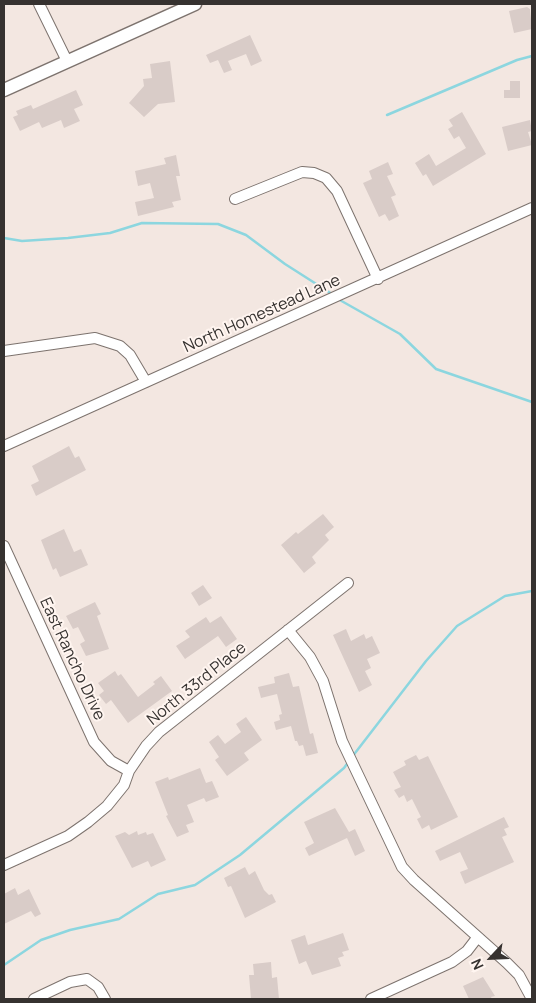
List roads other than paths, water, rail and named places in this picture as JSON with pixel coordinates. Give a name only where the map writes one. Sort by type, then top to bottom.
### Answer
[{"type":"street","points":[[39,4],[67,61]]},
{"type":"street","points":[[4,90],[195,4]]},
{"type":"street","points":[[235,199],[302,172],[314,173],[326,178],[337,192],[378,279]]},
{"type":"street","name":"North Homestead Lane","points":[[4,446],[532,208]]},
{"type":"street","points":[[4,350],[95,338],[120,346],[134,361],[146,382]]},
{"type":"street","name":"East Rancho Drive","points":[[4,546],[94,742],[111,761],[129,771]]},
{"type":"street","name":"North 33rd Place","points":[[4,865],[68,836],[88,822],[107,806],[124,785],[129,771],[146,746],[159,732],[348,583]]},
{"type":"street","points":[[288,630],[310,657],[323,681],[337,730],[402,867],[519,975],[532,999]]},
{"type":"street","points":[[371,999],[452,962],[467,950],[477,938]]},
{"type":"street","points":[[34,999],[70,982],[87,979],[98,987],[105,999]]},
{"type":"waterway","points":[[387,115],[517,60],[532,56]]},
{"type":"waterway","points":[[4,238],[22,241],[68,238],[110,233],[142,223],[218,224],[246,235],[285,264],[332,294]]},
{"type":"waterway","points":[[338,299],[400,334],[436,369],[532,402]]},
{"type":"waterway","points":[[352,757],[426,661],[457,626],[505,596],[532,591]]},
{"type":"waterway","points":[[4,965],[41,940],[70,930],[119,919],[158,894],[195,885],[240,855],[344,768],[349,761]]}]
